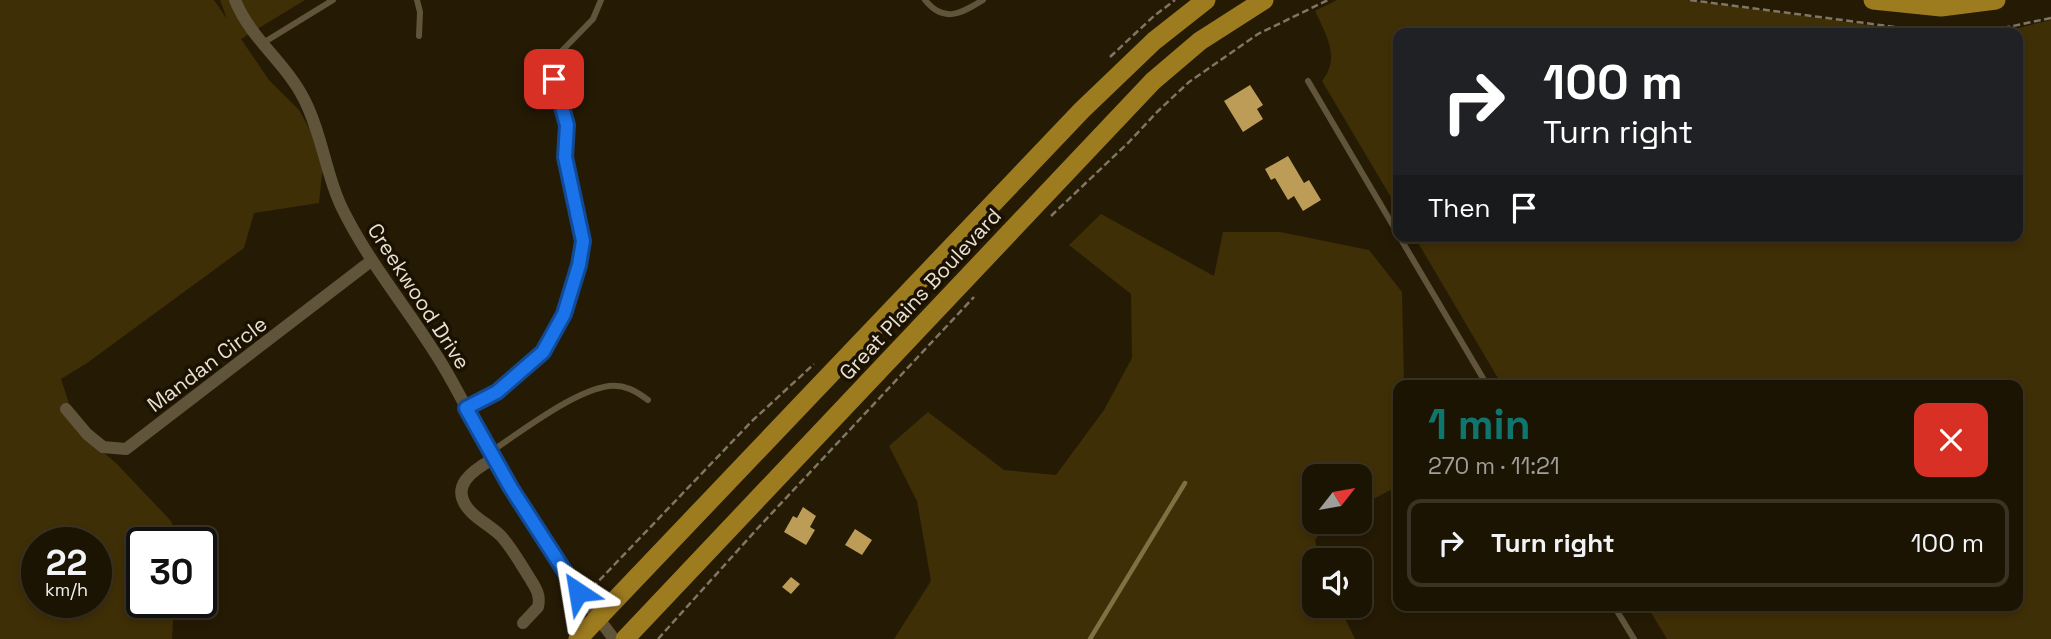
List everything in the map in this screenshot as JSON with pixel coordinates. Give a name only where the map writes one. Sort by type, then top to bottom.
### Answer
[{"type":"main road","name":"Great Plains Boulevard","points":[[578,639],[1082,110],[1153,41],[1206,0]]},
{"type":"main road","name":"Great Plains Boulevard","points":[[625,639],[1153,81],[1185,52],[1264,0]]},
{"type":"main road","points":[[1872,0],[1941,7],[1996,0]]},
{"type":"street","name":"Creekwood Drive","points":[[234,0],[242,18],[303,96],[315,123],[332,186],[371,261],[437,356],[524,509],[582,598],[614,639]]},
{"type":"street","name":"Mandan Circle","points":[[66,409],[87,434],[103,447],[126,450],[371,261]]},
{"type":"street","points":[[492,455],[467,477],[461,489],[462,496],[468,510],[494,529],[508,545],[538,592],[538,607],[523,623]]},
{"type":"lane","points":[[263,43],[333,0]]},
{"type":"lane","points":[[417,0],[420,12],[419,36]]},
{"type":"lane","points":[[466,408],[497,392],[543,352],[564,314],[579,265],[583,241],[565,157],[567,125],[554,79],[552,61],[593,19],[601,0]]},
{"type":"lane","points":[[925,0],[930,6],[950,15],[962,13],[983,0]]},
{"type":"lane","points":[[1308,80],[1393,225]]},
{"type":"lane","points":[[1403,242],[1484,380]]},
{"type":"lane","points":[[492,455],[580,396],[610,386],[632,388],[648,400]]},
{"type":"lane","points":[[1617,611],[1634,639]]},
{"type":"path","points":[[1108,60],[1148,21],[1175,0]]},
{"type":"path","points":[[1045,221],[1189,82],[1258,34],[1328,0]]},
{"type":"path","points":[[1690,0],[1903,28]]},
{"type":"path","points":[[2003,28],[2051,18]]},
{"type":"path","points":[[658,639],[757,528],[982,288]]},
{"type":"path","points":[[582,598],[752,421],[815,364]]},
{"type":"shaded area","points":[[0,0],[214,0],[227,19],[220,0],[305,0],[241,39],[269,80],[299,110],[324,155],[319,203],[254,213],[244,248],[87,363],[61,379],[78,431],[116,463],[171,521],[173,527],[126,527],[126,618],[173,618],[172,639],[0,639]]},
{"type":"shaded area","points":[[1337,0],[1687,0],[1891,28],[1393,28],[1393,201],[1322,81],[1328,72],[1331,55],[1327,37],[1315,11]]},
{"type":"shaded area","points":[[2051,20],[2051,639],[1667,639],[1650,611],[2023,611],[2023,380],[1499,380],[1418,242],[2023,242],[2023,28],[2018,28]]},
{"type":"shaded area","points":[[1101,214],[1214,276],[1223,232],[1280,232],[1369,250],[1402,292],[1404,380],[1393,380],[1393,489],[1372,500],[1372,464],[1302,464],[1302,534],[1320,534],[1315,540],[1317,548],[1302,548],[1302,618],[1345,618],[1355,639],[894,639],[931,581],[917,501],[889,446],[928,412],[1004,470],[1056,475],[1104,410],[1132,358],[1131,294],[1069,245]]},
{"type":"building","points":[[1250,85],[1263,105],[1257,109],[1263,119],[1243,132],[1224,101]]},
{"type":"building","points":[[1288,156],[1304,183],[1309,180],[1321,200],[1303,211],[1294,196],[1288,200],[1275,178],[1271,180],[1265,169]]},
{"type":"building","points":[[803,507],[816,516],[810,527],[815,530],[806,545],[784,532],[793,516],[797,518]]},
{"type":"building","points":[[855,529],[872,540],[862,555],[845,545]]},
{"type":"building","points":[[791,577],[800,584],[791,594],[782,587]]},
{"type":"waterway","points":[[1090,639],[1185,483]]},
{"type":"route","points":[[554,79],[567,125],[565,157],[583,241],[579,265],[564,314],[543,352],[497,392],[466,408],[537,531],[578,592]]}]
